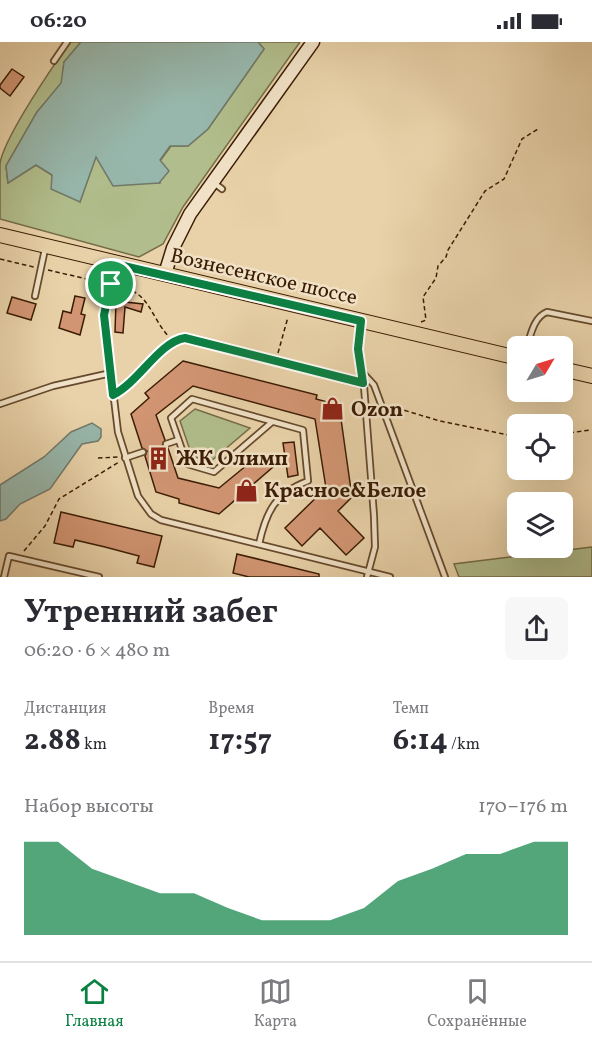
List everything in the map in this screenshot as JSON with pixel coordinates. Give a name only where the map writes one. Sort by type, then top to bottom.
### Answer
[{"type":"main road","name":"Вознесенское шоссе","points":[[0,235],[507,355]]},
{"type":"main road","points":[[573,372],[592,376]]},
{"type":"street","points":[[165,274],[173,248],[190,214],[313,42]]},
{"type":"lane","points":[[54,61],[67,42]]},
{"type":"lane","points":[[212,181],[222,189]]},
{"type":"lane","points":[[35,296],[45,246]]},
{"type":"lane","points":[[115,264],[104,315],[117,432],[138,496],[151,514],[161,520],[367,574],[390,577]]},
{"type":"lane","points":[[530,336],[535,323],[541,315],[547,312],[592,321]]},
{"type":"lane","points":[[361,321],[358,349],[363,373],[375,547],[367,574]]},
{"type":"lane","points":[[113,395],[128,387],[173,341],[185,338],[363,383]]},
{"type":"lane","points":[[0,404],[53,386],[111,373]]},
{"type":"lane","points":[[363,373],[374,385],[445,577]]},
{"type":"lane","points":[[259,544],[268,511],[287,491],[308,481],[303,430],[192,399],[171,418],[186,464],[214,472],[272,422]]},
{"type":"lane","points":[[166,444],[178,440]]},
{"type":"lane","points":[[125,458],[143,452]]},
{"type":"lane","points":[[4,577],[9,556],[99,577]]},
{"type":"path","points":[[419,323],[426,320],[423,297],[436,278],[438,266],[446,257],[463,224],[485,191],[504,179],[522,139],[538,129]]},
{"type":"path","points":[[0,259],[134,290],[143,296],[158,325],[173,341]]},
{"type":"path","points":[[275,361],[288,316]]},
{"type":"path","points":[[381,403],[440,421],[507,435]]},
{"type":"path","points":[[573,432],[590,430]]},
{"type":"path","points":[[98,458],[111,456],[125,458]]},
{"type":"path","points":[[17,558],[45,526],[59,500],[125,458]]},
{"type":"green space","points":[[70,42],[81,42],[64,62],[62,83],[37,112],[6,166],[8,183],[36,165],[52,175],[80,202],[96,156],[139,183],[160,183],[160,161],[171,146],[188,146],[208,129],[264,49],[258,42],[300,42],[183,207],[163,244],[139,257],[0,219],[0,163],[4,151],[30,101]]},
{"type":"green space","points":[[195,409],[250,428],[210,462],[192,456],[180,421]]},
{"type":"green space","points":[[592,547],[592,577],[459,577],[454,564],[507,557],[573,558],[573,549]]},
{"type":"water","points":[[81,42],[258,42],[264,49],[208,129],[188,146],[170,146],[160,160],[169,171],[159,183],[113,186],[96,157],[80,202],[51,189],[52,175],[36,165],[8,183],[6,166],[37,112],[61,83],[64,62]]},
{"type":"water","points":[[92,423],[101,429],[101,437],[98,441],[82,444],[50,489],[20,504],[6,519],[0,521],[0,485],[44,457],[71,432]]},
{"type":"building","points":[[12,69],[24,77],[10,96],[0,88],[0,85]]},
{"type":"building","points":[[75,296],[85,298],[81,314],[85,315],[80,335],[59,328],[63,311],[71,313]]},
{"type":"building","points":[[12,297],[36,304],[31,320],[7,313]]},
{"type":"building","points":[[116,301],[143,304],[141,312],[125,307],[123,333],[115,332]]},
{"type":"building","name":"ЖК Олимп","points":[[183,361],[317,395],[316,399],[339,405],[352,497],[338,511],[364,538],[346,555],[320,528],[302,546],[285,528],[326,488],[315,419],[193,386],[156,415],[165,440],[162,446],[168,448],[178,478],[219,488],[258,456],[263,455],[270,460],[273,467],[219,514],[179,503],[179,499],[156,492],[145,456],[147,451],[142,448],[131,414],[149,398],[145,393]]},
{"type":"building","points":[[294,442],[298,475],[288,477],[283,443]]},
{"type":"building","points":[[61,512],[162,536],[154,567],[137,563],[139,556],[105,547],[75,540],[73,547],[54,543]]},
{"type":"building","points":[[237,554],[319,574],[319,577],[249,577],[233,573]]},
{"type":"place","name":"Ozon","points":[[333,409]]},
{"type":"place","name":"ЖК Олимп","points":[[158,458]]},
{"type":"place","name":"Красное&Белое","points":[[246,490]]},
{"type":"route","points":[[115,264],[361,321],[358,349],[363,383],[185,338],[176,339],[164,348],[128,387],[113,395],[104,315],[111,284],[115,264]]}]
